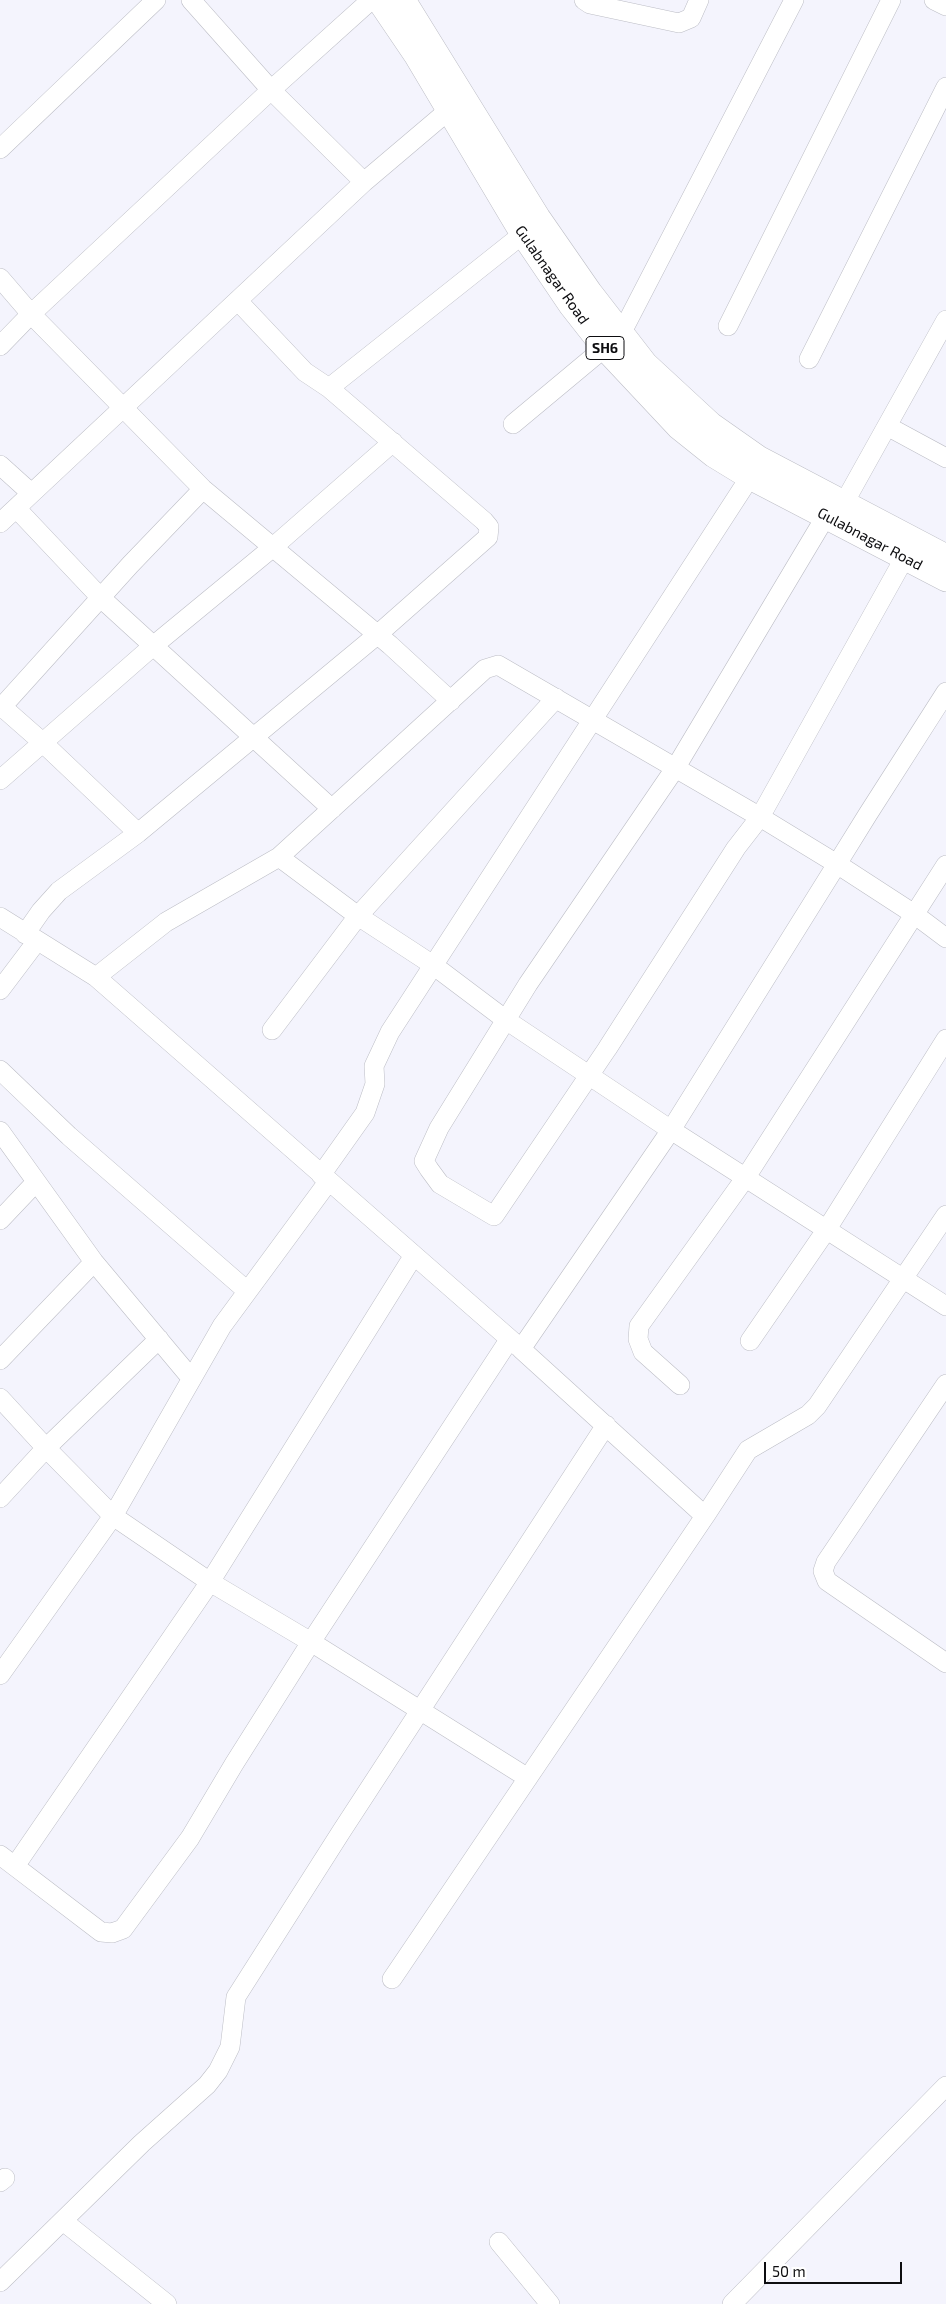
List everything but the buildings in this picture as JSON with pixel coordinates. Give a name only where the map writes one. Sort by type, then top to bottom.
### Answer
[{"type":"main road","name":"Gulabnagar Road","points":[[379,0],[417,56],[523,234],[571,305],[612,340],[645,364],[711,426],[905,557],[946,579]]},
{"type":"main road","name":"Gulabnagar Road","points":[[403,0],[612,340],[679,427],[714,455],[750,477],[835,509],[946,557]]},
{"type":"street","points":[[0,149],[156,0]]},
{"type":"street","points":[[191,0],[271,90],[364,182]]},
{"type":"street","points":[[0,346],[31,314],[271,90],[371,0]]},
{"type":"street","points":[[584,0],[590,4],[679,23],[691,18],[699,0]]},
{"type":"street","points":[[513,424],[612,340],[794,0]]},
{"type":"street","points":[[728,326],[891,0]]},
{"type":"street","points":[[934,0],[946,6]]},
{"type":"street","points":[[808,360],[946,87]]},
{"type":"street","points":[[0,523],[364,182],[449,110]]},
{"type":"street","points":[[329,388],[523,234]]},
{"type":"street","points":[[0,278],[31,314],[203,489],[451,701]]},
{"type":"street","points":[[0,990],[31,937],[41,911],[59,891],[138,833],[253,736],[377,636],[484,541],[490,533],[489,527],[484,521],[329,388],[305,372],[238,300]]},
{"type":"street","points":[[905,557],[760,817],[736,848],[494,1216],[440,1184],[424,1161],[439,1128],[528,984],[676,767],[835,509],[940,345],[946,320]]},
{"type":"street","points":[[887,426],[946,458]]},
{"type":"street","points":[[0,780],[42,741],[272,548],[393,442]]},
{"type":"street","points":[[0,465],[31,493]]},
{"type":"street","points":[[0,1675],[114,1516],[222,1326],[324,1178],[365,1113],[375,1084],[374,1066],[390,1032],[750,477]]},
{"type":"street","points":[[138,833],[42,741],[1,707],[203,489]]},
{"type":"street","points":[[16,508],[101,598],[332,809]]},
{"type":"street","points":[[96,978],[166,922],[279,857],[484,669],[498,665],[760,817],[914,914],[946,938]]},
{"type":"street","points":[[414,1255],[210,1582],[8,1860],[101,1932],[112,1933],[123,1928],[190,1838],[311,1642],[515,1344],[671,1130],[836,864],[946,692]]},
{"type":"street","points":[[272,1030],[358,916],[556,698]]},
{"type":"street","points":[[279,857],[358,916],[433,965],[506,1020],[671,1130],[946,1306]]},
{"type":"street","points":[[680,1385],[643,1352],[638,1339],[639,1326],[746,1177],[946,866]]},
{"type":"street","points":[[0,917],[96,978],[515,1344],[705,1516]]},
{"type":"street","points":[[750,1341],[826,1229],[946,1039]]},
{"type":"street","points":[[0,1070],[69,1136],[246,1290]]},
{"type":"street","points":[[0,1131],[94,1262],[191,1378]]},
{"type":"street","points":[[0,1220],[36,1182]]},
{"type":"street","points":[[392,1979],[748,1450],[808,1415],[817,1406],[946,1215]]},
{"type":"street","points":[[0,1360],[94,1262]]},
{"type":"street","points":[[0,1498],[46,1448],[159,1339]]},
{"type":"street","points":[[946,1384],[826,1562],[823,1571],[827,1581],[946,1663]]},
{"type":"street","points":[[0,1398],[46,1448],[114,1516],[210,1582],[311,1642],[528,1778]]},
{"type":"street","points":[[0,2282],[142,2143],[207,2084],[218,2071],[230,2047],[236,1997],[606,1425]]},
{"type":"street","points":[[732,2304],[946,2086]]},
{"type":"street","points":[[63,2221],[159,2302]]},
{"type":"street","points":[[499,2242],[550,2304]]}]
